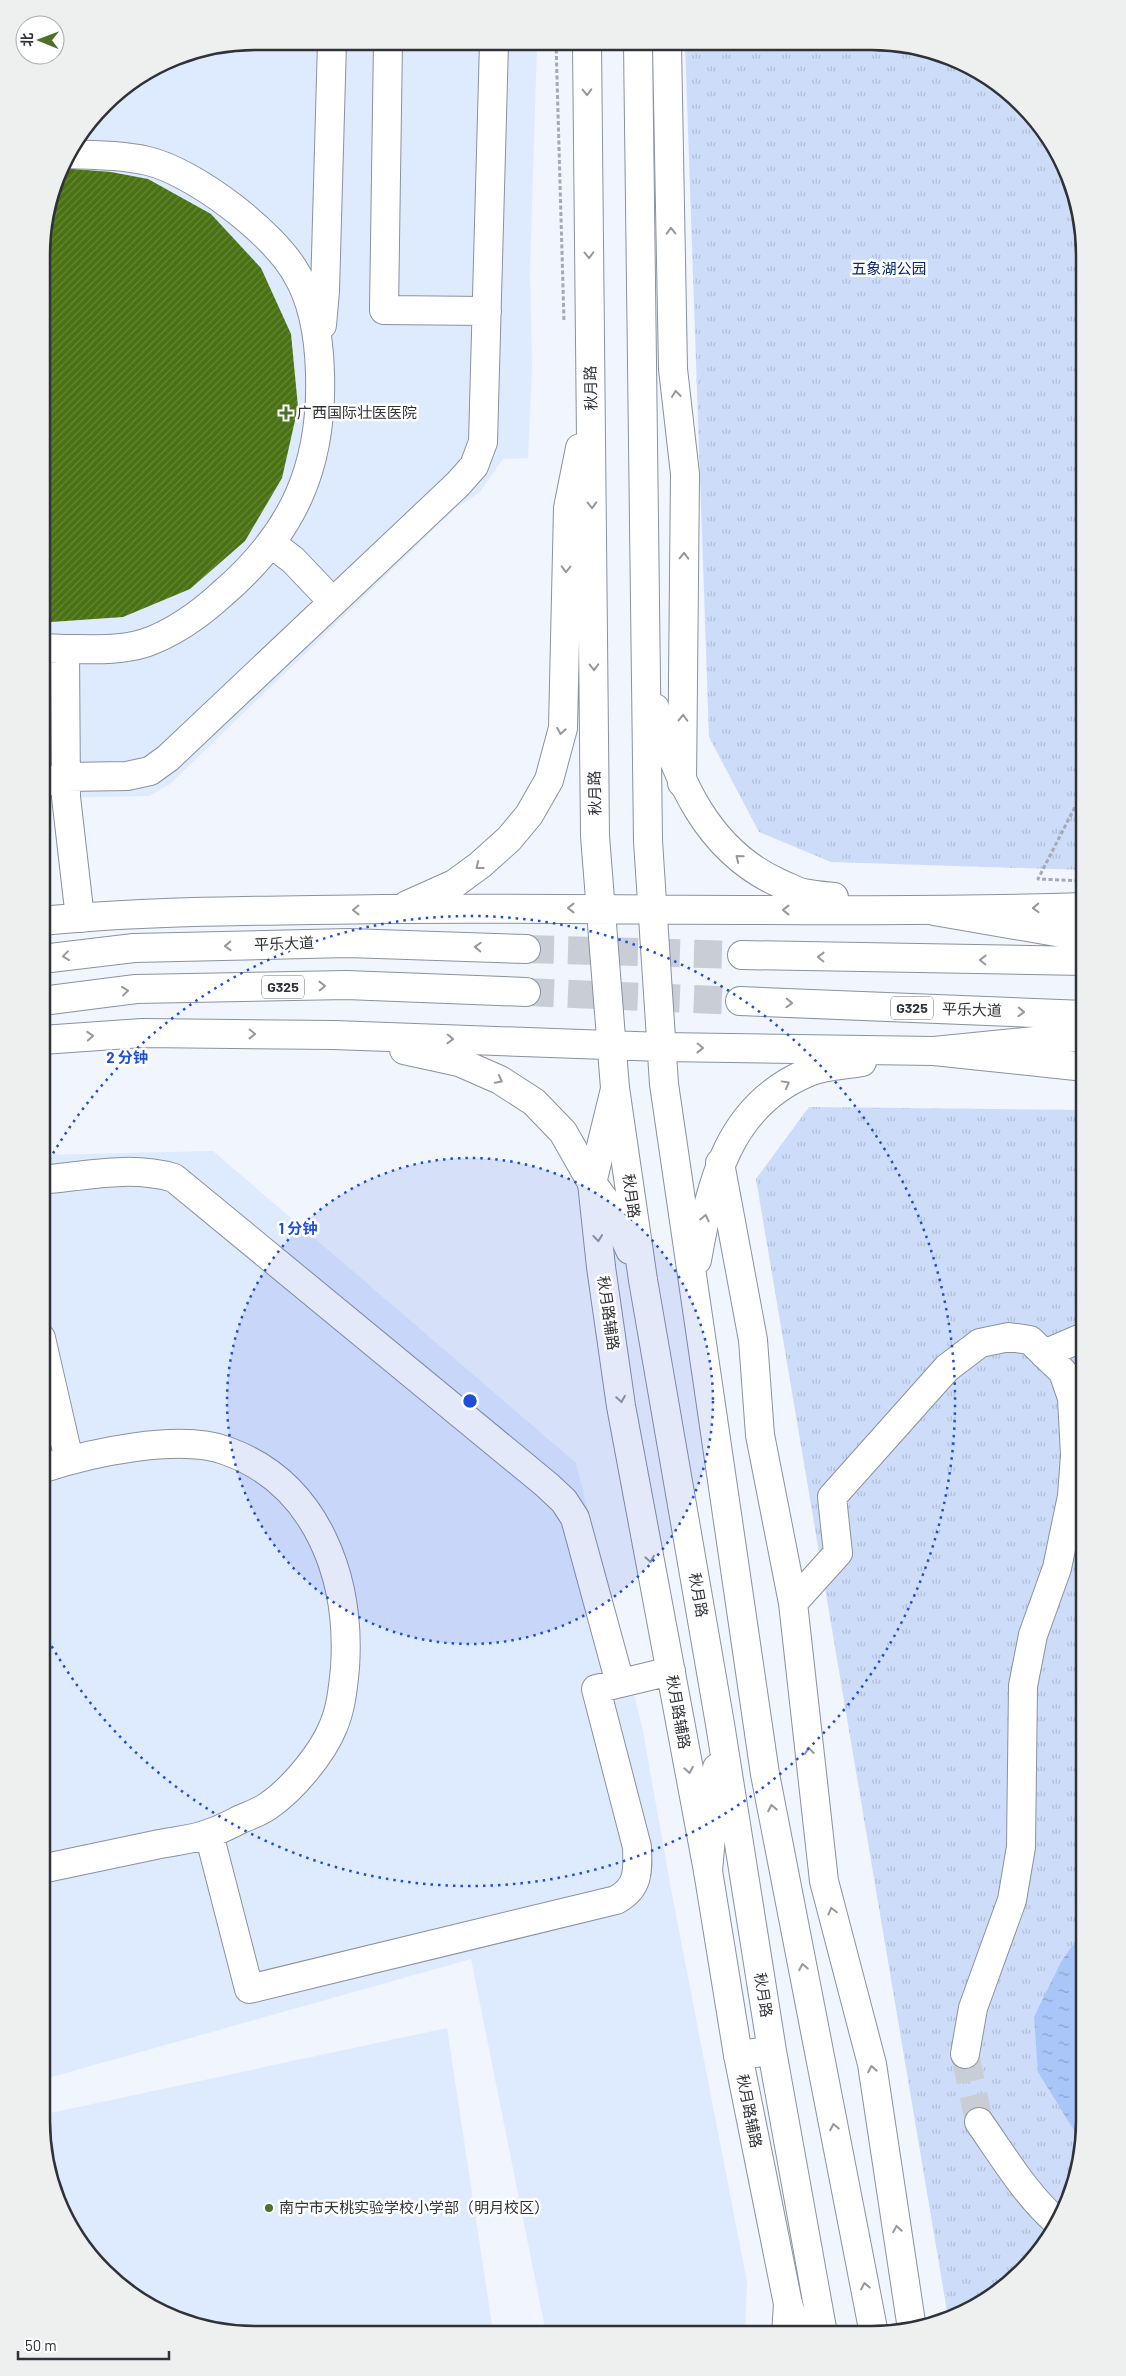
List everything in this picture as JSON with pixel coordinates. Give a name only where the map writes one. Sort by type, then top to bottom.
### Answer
[{"type":"main road","points":[[80,918],[66,797],[54,780],[53,649],[106,649],[144,644],[182,626],[250,570],[272,544],[296,506],[310,469],[317,434],[321,397],[320,351],[325,291],[332,50]]},
{"type":"main road","points":[[388,50],[384,310],[487,311]]},
{"type":"main road","points":[[54,780],[127,776],[150,771],[168,758],[474,466],[484,442],[494,50]]},
{"type":"main road","name":"秋月路","points":[[587,50],[596,836],[615,1088],[643,1280],[720,1724],[772,2051],[822,2326]]},
{"type":"main road","points":[[638,50],[648,841],[664,1084],[765,1774],[872,2326]]},
{"type":"main road","points":[[667,50],[674,369],[685,474],[682,784]]},
{"type":"main road","points":[[76,154],[122,157],[150,162],[188,178],[232,206],[270,241],[295,271],[309,299],[320,351]]},
{"type":"main road","points":[[397,909],[454,884],[480,865],[509,839],[529,815],[549,780],[563,728],[568,508],[591,400]]},
{"type":"main road","points":[[272,544],[293,560],[333,602]]},
{"type":"main road","points":[[646,680],[665,741],[682,784],[704,818],[730,851],[759,874],[802,893],[934,911],[1076,935]]},
{"type":"main road","points":[[50,921],[204,911],[601,908],[653,910],[934,911],[1076,907]]},
{"type":"main road","name":"平乐大道","points":[[50,958],[134,948],[348,943],[526,949]]},
{"type":"main road","points":[[742,955],[1076,961]]},
{"type":"main road","name":"G325","points":[[50,1000],[136,990],[337,986],[526,992]]},
{"type":"main road","name":"平乐大道","points":[[740,1001],[1076,1015]]},
{"type":"main road","points":[[50,1039],[142,1032],[334,1035],[662,1047],[934,1051],[1076,1066]]},
{"type":"main road","points":[[334,1035],[459,1062],[500,1080],[534,1102],[563,1132],[592,1183],[612,1210],[643,1280]]},
{"type":"main road","points":[[693,1283],[705,1215],[720,1162],[738,1129],[756,1106],[772,1092],[810,1071],[934,1051],[1076,1037]]},
{"type":"main road","name":"秋月路辅路","points":[[615,1088],[592,1183],[601,1267],[620,1396],[708,1872],[738,2055],[788,2304],[796,2326]]},
{"type":"main road","points":[[720,1162],[752,1340],[760,1435],[793,1603],[824,1881],[872,2064],[911,2322]]},
{"type":"main road","points":[[50,1179],[132,1171],[153,1172],[174,1178],[546,1485],[564,1502],[576,1518],[620,1683]]},
{"type":"main road","points":[[793,1603],[838,1553],[832,1497],[947,1368],[980,1343],[1009,1337],[1030,1340],[1063,1372],[1072,1398],[1075,1455],[1072,1496],[1057,1568],[1033,1636],[1023,1686],[1021,1847],[1012,1900],[973,2008],[965,2054]]},
{"type":"main road","points":[[1044,1354],[1076,1339]]},
{"type":"main road","points":[[50,1374],[69,1460]]},
{"type":"main road","points":[[50,1466],[69,1460],[138,1448],[194,1443],[227,1450],[269,1472],[303,1504],[322,1534],[336,1574],[346,1621],[343,1691],[334,1726],[318,1753],[302,1774],[268,1806],[209,1834],[50,1867]]},
{"type":"main road","points":[[209,1834],[249,1989],[616,1900],[629,1893],[638,1871],[637,1847],[596,1689],[670,1671]]},
{"type":"main road","points":[[708,1872],[720,1724]]},
{"type":"main road","points":[[738,2055],[772,2051]]},
{"type":"main road","points":[[979,2122],[1015,2172],[1052,2218]]},
{"type":"main road","points":[[787,2326],[788,2304]]},
{"type":"path","points":[[556,50],[564,324]]},
{"type":"path","points":[[1076,805],[1038,879],[1076,881]]},
{"type":"shaded area","name":"广西国际壮医医院","points":[[242,50],[537,50],[530,271],[532,367],[528,458],[503,459],[479,493],[456,508],[170,784],[149,796],[50,798],[50,242],[57,202],[71,164],[92,130],[130,92],[164,71],[202,57]]},
{"type":"shaded area","points":[[213,1151],[576,1463],[642,1726],[673,1900],[747,2282],[745,2326],[545,2326],[471,1959],[50,2077],[50,1155]]},
{"type":"shaded area","name":"南宁市天桃实验学校小学部（明月校区）","points":[[447,2028],[492,2326],[242,2326],[202,2319],[164,2305],[130,2284],[110,2266],[92,2246],[77,2223],[57,2174],[50,2134],[50,2113]]},
{"type":"green space","name":"五象湖公园","points":[[685,50],[884,50],[911,54],[937,61],[962,71],[996,92],[1034,130],[1055,164],[1065,189],[1072,215],[1076,242],[1076,870],[831,862],[759,832],[709,737]]},
{"type":"green space","points":[[809,1107],[1076,1110],[1076,2134],[1072,2161],[1065,2187],[1055,2212],[1034,2246],[996,2284],[973,2299],[947,2311],[756,1179]]},
{"type":"water","points":[[1076,1940],[1076,2133],[1038,2072],[1034,2017],[1061,1962]]},
{"type":"building","points":[[69,169],[111,172],[148,179],[211,214],[261,268],[291,334],[298,407],[282,478],[245,541],[190,589],[123,617],[51,622],[50,242],[57,202]]},
{"type":"tunnel","points":[[526,949],[742,955]]},
{"type":"tunnel","points":[[526,992],[740,1001]]},
{"type":"tunnel","points":[[965,2054],[979,2122]]},
{"type":"place","name":"广西国际壮医医院","points":[[286,413]]},
{"type":"place","name":"南宁市天桃实验学校小学部（明月校区）","points":[[269,2208]]}]
